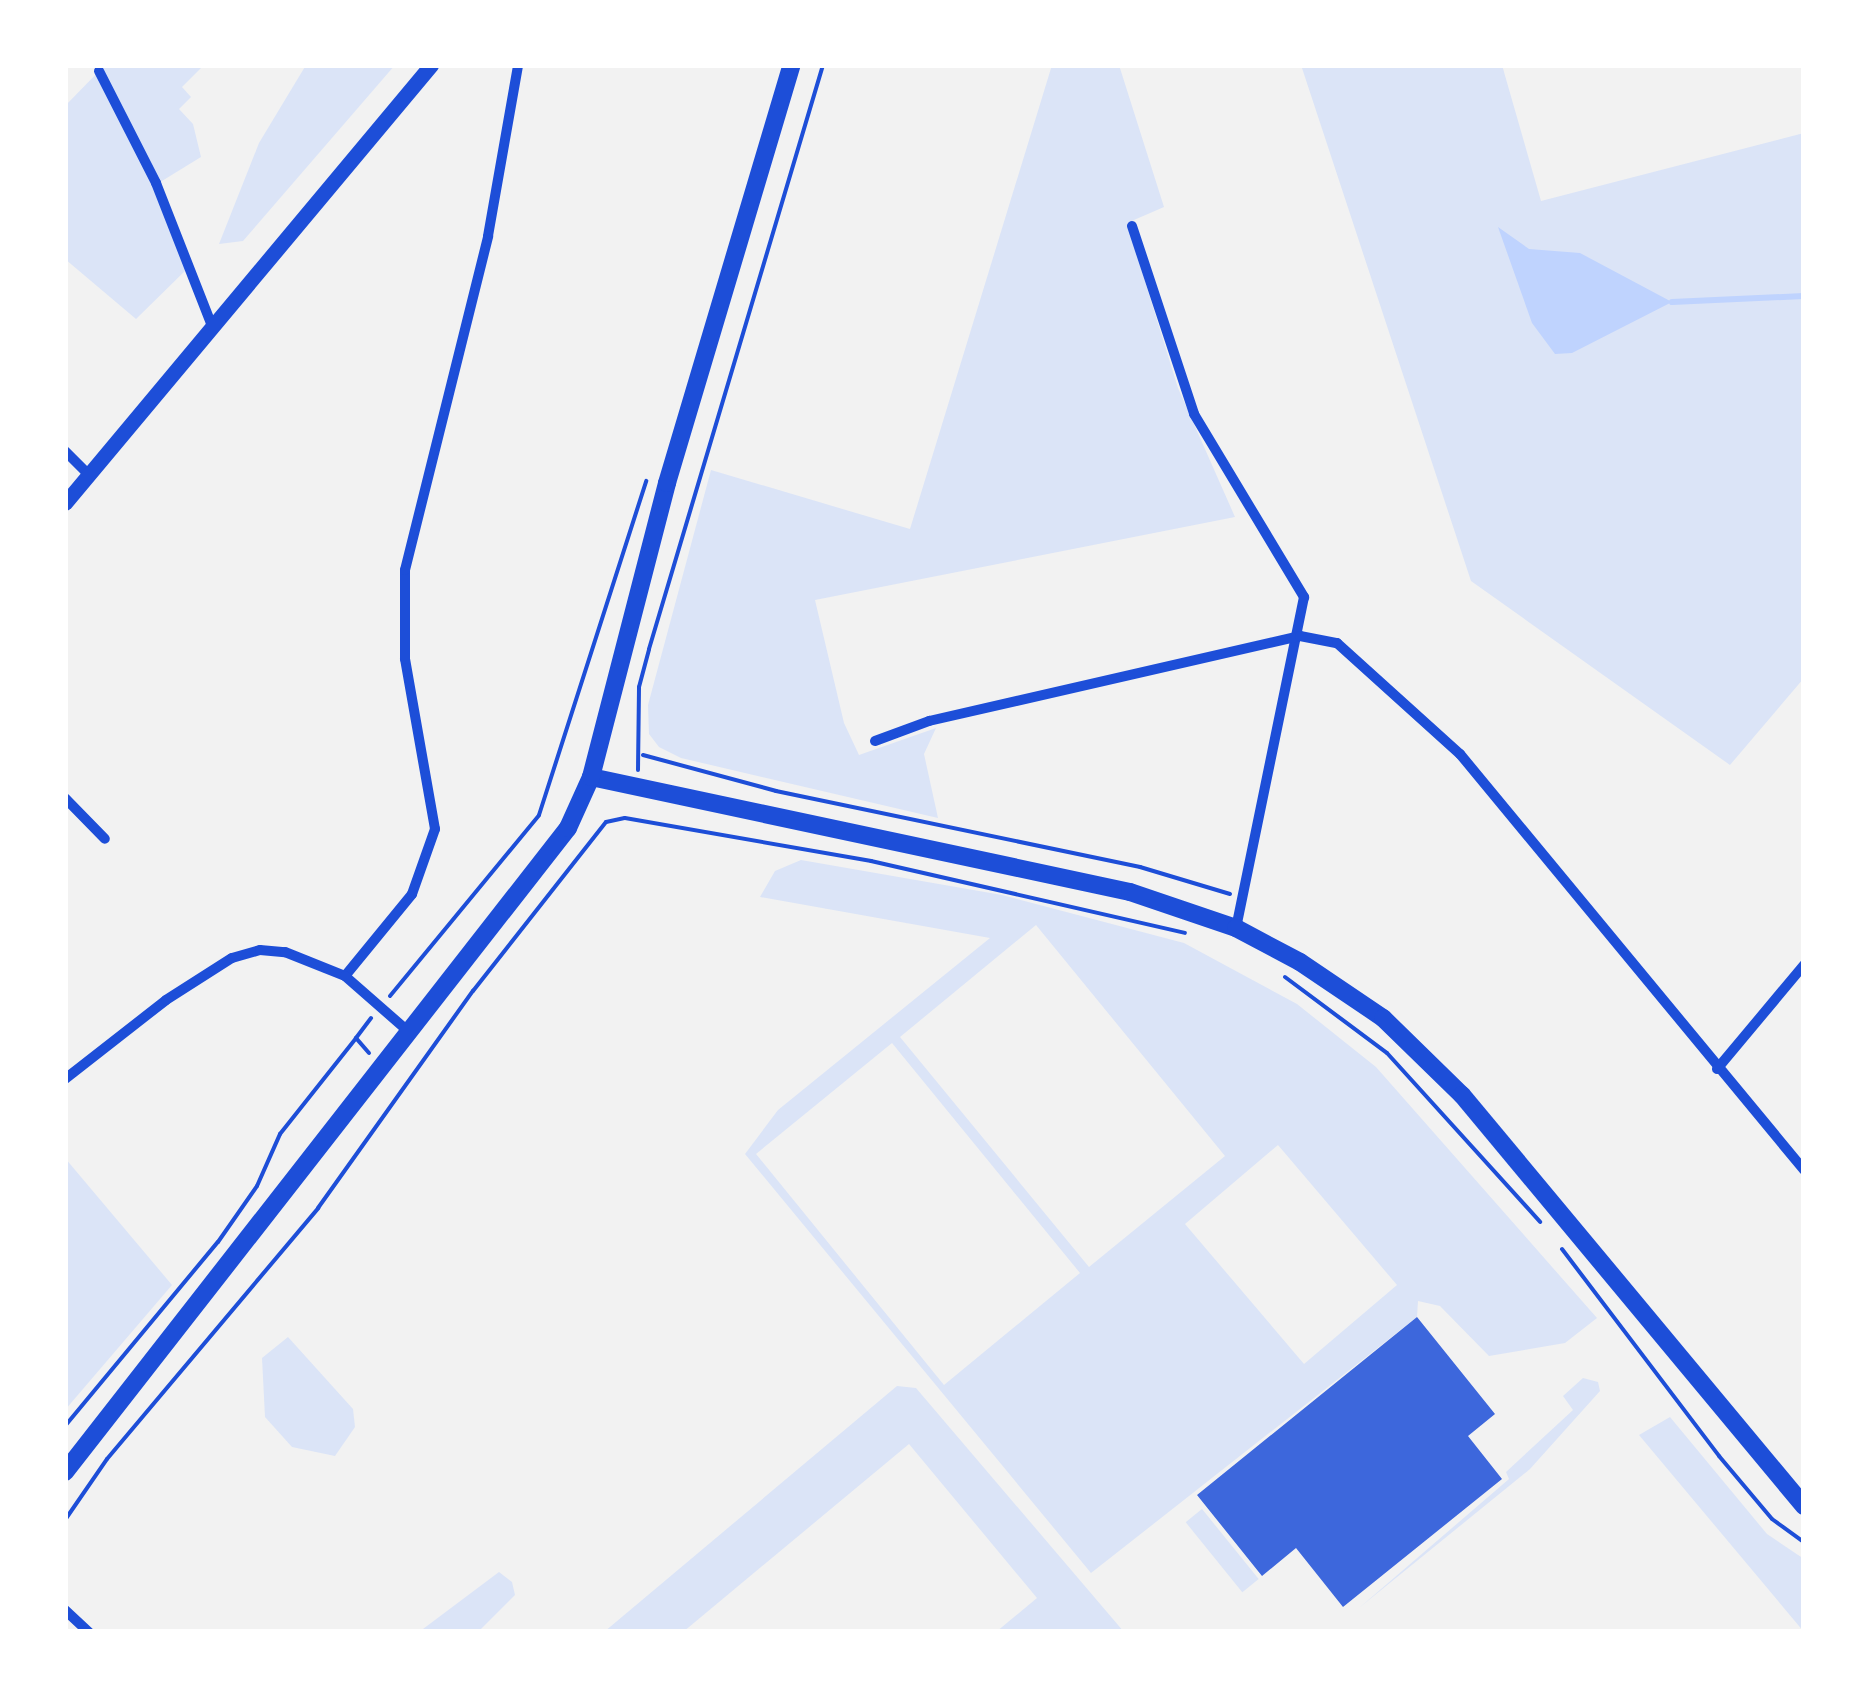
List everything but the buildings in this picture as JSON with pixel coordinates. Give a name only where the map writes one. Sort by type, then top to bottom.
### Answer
[{"type":"main road","points":[[65,1472],[568,828],[592,776],[666,483],[792,65]]},
{"type":"main road","points":[[592,776],[632,790],[1130,892],[1236,928],[1383,1018],[1462,1094],[1804,1506]]},
{"type":"street","points":[[65,503],[431,65]]},
{"type":"street","points":[[346,976],[412,894],[435,829],[405,659],[405,570],[488,236],[518,65]]},
{"type":"street","points":[[100,71],[156,183],[212,326]]},
{"type":"street","points":[[1132,226],[1194,414],[1304,597],[1300,636],[1236,928]]},
{"type":"street","points":[[65,451],[89,475]]},
{"type":"street","points":[[876,741],[929,721],[1300,636],[1338,643],[1460,754],[1804,1170]]},
{"type":"street","points":[[65,798],[105,838]]},
{"type":"street","points":[[65,1079],[166,1000],[232,958],[286,952],[346,976],[409,1032]]},
{"type":"street","points":[[1717,1069],[1804,965]]},
{"type":"street","points":[[65,1610],[89,1632]]},
{"type":"path","points":[[625,818],[643,754],[639,687],[823,65]]},
{"type":"path","points":[[65,1426],[218,1242],[257,1186],[280,1134],[540,815],[650,466]]},
{"type":"path","points":[[643,754],[776,790],[1140,867],[1244,898]]},
{"type":"path","points":[[65,1520],[107,1458],[318,1208],[606,822],[625,818],[925,872],[1189,934]]},
{"type":"path","points":[[1275,971],[1387,1053],[1545,1227]]},
{"type":"path","points":[[356,1038],[405,1088]]},
{"type":"path","points":[[1558,1242],[1720,1456],[1772,1519],[1804,1542]]},
{"type":"shaded area","points":[[105,65],[204,65],[182,87],[191,97],[179,109],[193,124],[201,157],[157,184],[188,268],[136,319],[65,259],[65,106]]},
{"type":"shaded area","points":[[306,65],[395,65],[243,241],[219,244],[259,143]]},
{"type":"shaded area","points":[[1052,65],[1119,65],[1164,207],[1127,223],[1178,388],[1235,517],[815,600],[844,723],[859,755],[936,728],[924,754],[938,818],[681,758],[659,747],[649,734],[648,705],[711,470],[910,529]]},
{"type":"shaded area","points":[[1301,65],[1502,65],[1541,201],[1804,133],[1804,678],[1730,765],[1471,581]]},
{"type":"shaded area","points":[[801,860],[1002,895],[1184,943],[1297,1004],[1376,1067],[1597,1318],[1565,1343],[1489,1356],[1440,1306],[1418,1301],[1417,1317],[1091,1573],[745,1154],[778,1110],[990,938],[760,897],[775,871]],"holes":[[[1036,925],[1225,1156],[1089,1267],[900,1037]],[[892,1043],[1080,1273],[944,1385],[756,1154]],[[1278,1145],[1397,1285],[1304,1364],[1185,1224]]]},
{"type":"shaded area","points":[[65,1158],[172,1285],[65,1410]]},
{"type":"shaded area","points":[[288,1337],[353,1409],[355,1427],[335,1456],[292,1447],[265,1417],[262,1358]]},
{"type":"shaded area","points":[[1583,1378],[1598,1382],[1600,1391],[1530,1469],[1359,1608],[1509,1479],[1506,1472],[1573,1410],[1563,1396]]},
{"type":"shaded area","points":[[897,1386],[916,1388],[1124,1632],[996,1632],[1037,1598],[909,1444],[683,1632],[604,1632]]},
{"type":"shaded area","points":[[1670,1417],[1767,1534],[1804,1559],[1804,1632],[1639,1435]]},
{"type":"shaded area","points":[[1202,1509],[1259,1579],[1242,1592],[1186,1522]]},
{"type":"shaded area","points":[[499,1572],[512,1582],[515,1595],[478,1632],[419,1632]]},
{"type":"water","points":[[1498,227],[1529,249],[1580,253],[1672,302],[1572,353],[1555,354],[1532,323]]},
{"type":"waterway","points":[[1672,302],[1804,296]]}]
